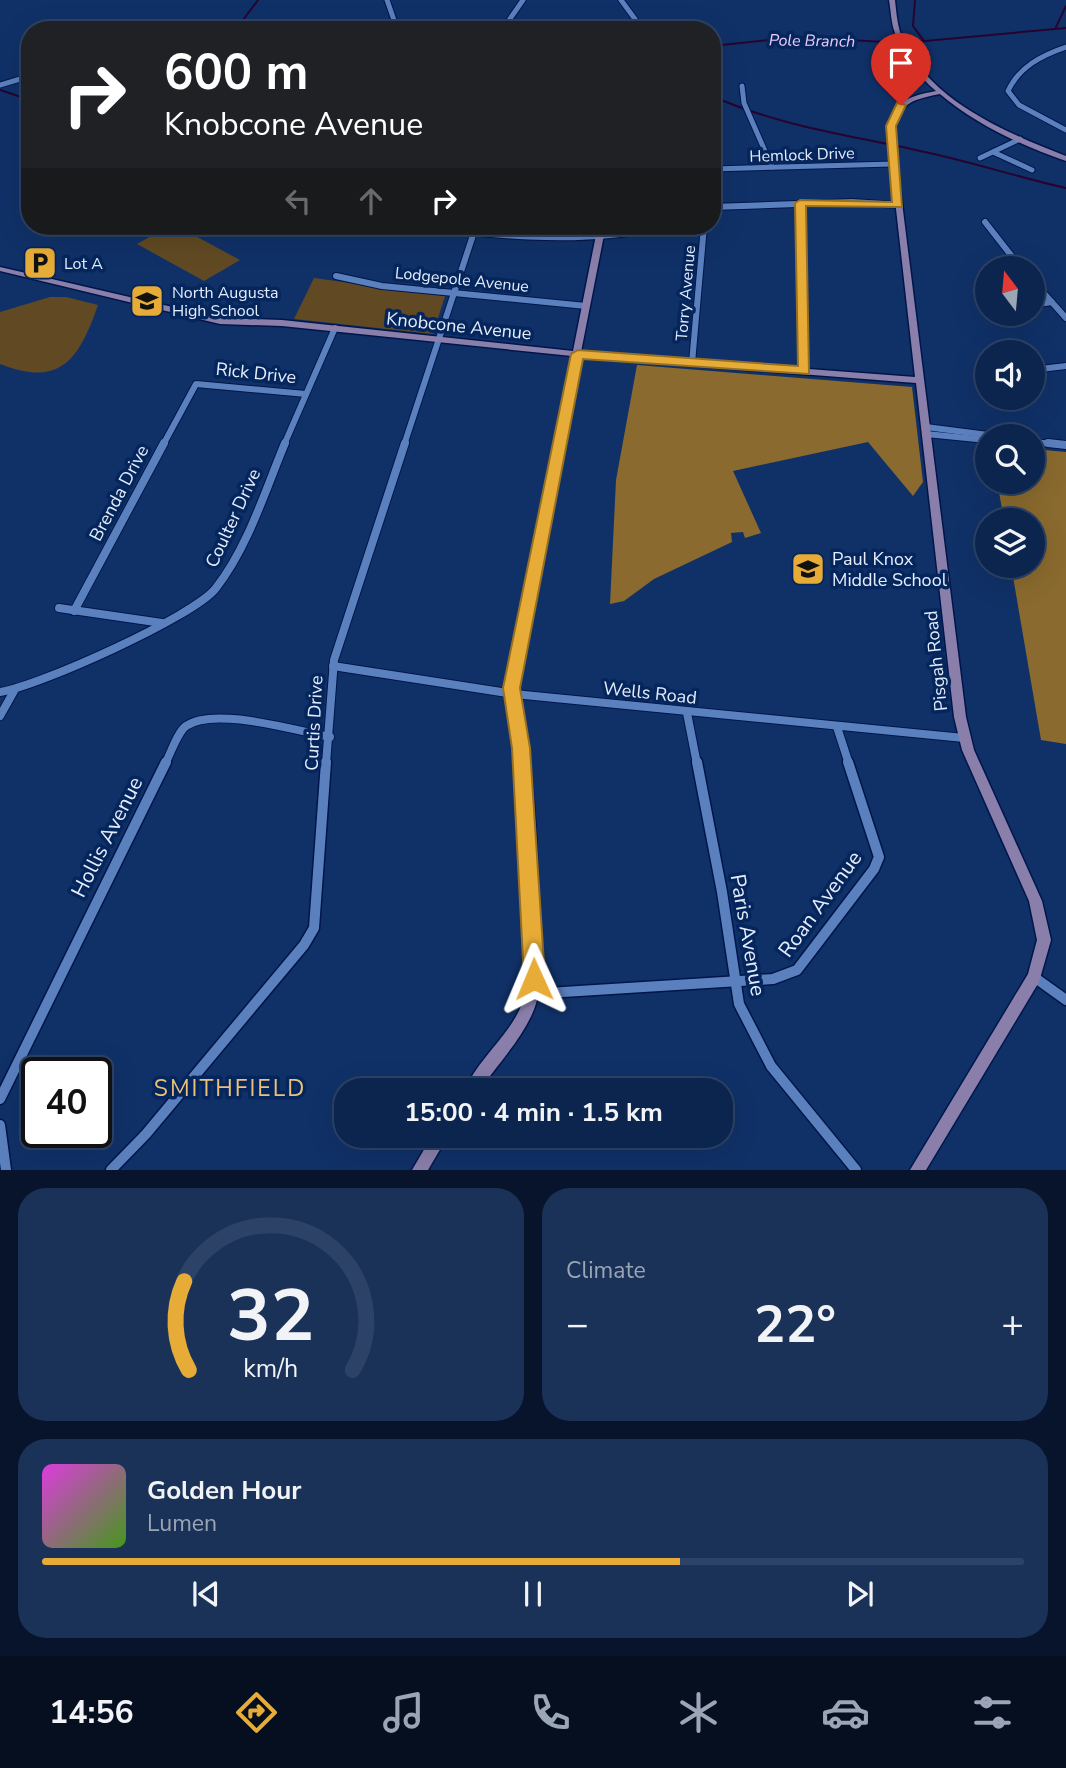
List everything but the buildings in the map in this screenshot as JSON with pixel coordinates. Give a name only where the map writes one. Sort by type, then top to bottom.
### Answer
[{"type":"street","points":[[387,0],[394,20]]},
{"type":"street","points":[[508,21],[523,0]]},
{"type":"street","points":[[621,0],[636,21]]},
{"type":"street","points":[[892,0],[894,29],[921,74],[968,112],[1066,159]]},
{"type":"street","points":[[1066,47],[1029,66],[1008,91],[1019,105],[1066,130]]},
{"type":"street","points":[[0,85],[21,79]]},
{"type":"street","points":[[742,86],[744,103],[772,167]]},
{"type":"street","name":"Pisgah Road","points":[[917,1170],[1034,977],[1044,940],[1040,914],[964,738],[893,164],[891,126],[896,111],[913,98],[942,92]]},
{"type":"street","points":[[980,158],[1020,139]]},
{"type":"street","points":[[993,152],[1032,170]]},
{"type":"street","name":"Hemlock Drive","points":[[721,169],[893,164]]},
{"type":"street","points":[[721,207],[800,203],[898,205]]},
{"type":"street","points":[[800,203],[804,371]]},
{"type":"street","points":[[985,222],[1012,256]]},
{"type":"street","name":"Curtis Drive","points":[[111,1170],[146,1134],[304,945],[314,929],[330,737],[333,666],[474,235]]},
{"type":"street","points":[[480,1078],[525,1010],[531,994],[534,948],[521,748],[512,688],[600,235],[534,239],[486,235]]},
{"type":"street","name":"Torry Avenue","points":[[692,363],[703,235]]},
{"type":"street","name":"Knobcone Avenue","points":[[0,269],[194,318],[335,328],[578,354],[920,380]]},
{"type":"street","name":"Lodgepole Avenue","points":[[336,276],[382,286],[586,306]]},
{"type":"street","points":[[1045,294],[1066,318]]},
{"type":"street","points":[[1045,303],[1052,302]]},
{"type":"street","name":"Coulter Drive","points":[[13,691],[162,623],[198,604],[221,582],[335,328]]},
{"type":"street","points":[[1045,368],[1066,366]]},
{"type":"street","name":"Brenda Drive","points":[[74,611],[196,384],[204,384]]},
{"type":"street","name":"Rick Drive","points":[[204,384],[306,394]]},
{"type":"street","points":[[926,430],[975,434]]},
{"type":"street","points":[[926,430],[975,438]]},
{"type":"street","points":[[1045,443],[1066,445]]},
{"type":"street","points":[[59,608],[162,623]]},
{"type":"street","name":"Wells Road","points":[[333,666],[514,694],[964,738]]},
{"type":"street","points":[[0,692],[13,691]]},
{"type":"street","points":[[0,716],[13,691]]},
{"type":"street","name":"Paris Avenue","points":[[687,713],[739,1004],[771,1066],[856,1170]]},
{"type":"street","name":"Hollis Avenue","points":[[0,1099],[84,924],[184,727],[194,722],[221,719],[330,737]]},
{"type":"street","name":"Roan Avenue","points":[[531,994],[784,977],[797,970],[877,863],[877,843],[837,727]]},
{"type":"street","points":[[1034,977],[1066,1000]]},
{"type":"street","points":[[0,1125],[6,1170]]},
{"type":"street","points":[[419,1170],[433,1148]]},
{"type":"shaded area","points":[[153,235],[194,235],[240,260],[204,281],[137,244]]},
{"type":"shaded area","points":[[314,278],[445,296],[433,334],[294,319]]},
{"type":"shaded area","points":[[50,297],[66,297],[98,305],[75,354],[65,364],[53,370],[38,372],[21,371],[0,364],[0,312]]},
{"type":"shaded area","points":[[637,365],[912,387],[923,482],[913,496],[868,442],[733,471],[761,533],[745,538],[743,532],[731,533],[732,542],[654,579],[624,601],[610,604],[616,480]]},
{"type":"shaded area","points":[[1045,450],[1066,452],[1066,744],[1041,740],[1013,578],[1045,578],[1045,508],[1002,508],[999,494],[1045,494]]},
{"type":"waterway","points":[[242,21],[258,0]]},
{"type":"waterway","points":[[915,0],[913,26],[924,41]]},
{"type":"waterway","name":"Pole Branch","points":[[1056,27],[1066,6]]},
{"type":"waterway","name":"Pole Branch","points":[[721,45],[796,37],[903,43],[1066,28]]},
{"type":"waterway","name":"Pole Branch","points":[[0,90],[21,97]]},
{"type":"waterway","points":[[721,100],[789,122],[938,155],[1066,188]]},
{"type":"place","name":"Lot A","points":[[40,263]]},
{"type":"place","name":"North Augusta High School","points":[[147,301]]},
{"type":"place","name":"Paul Knox Middle School","points":[[808,569]]},
{"type":"district","name":"SMITHFIELD","points":[[230,1088]]},
{"type":"route","points":[[534,979],[521,748],[512,688],[578,354],[804,371],[800,203],[898,205],[891,126],[893,116],[901,105]]}]
